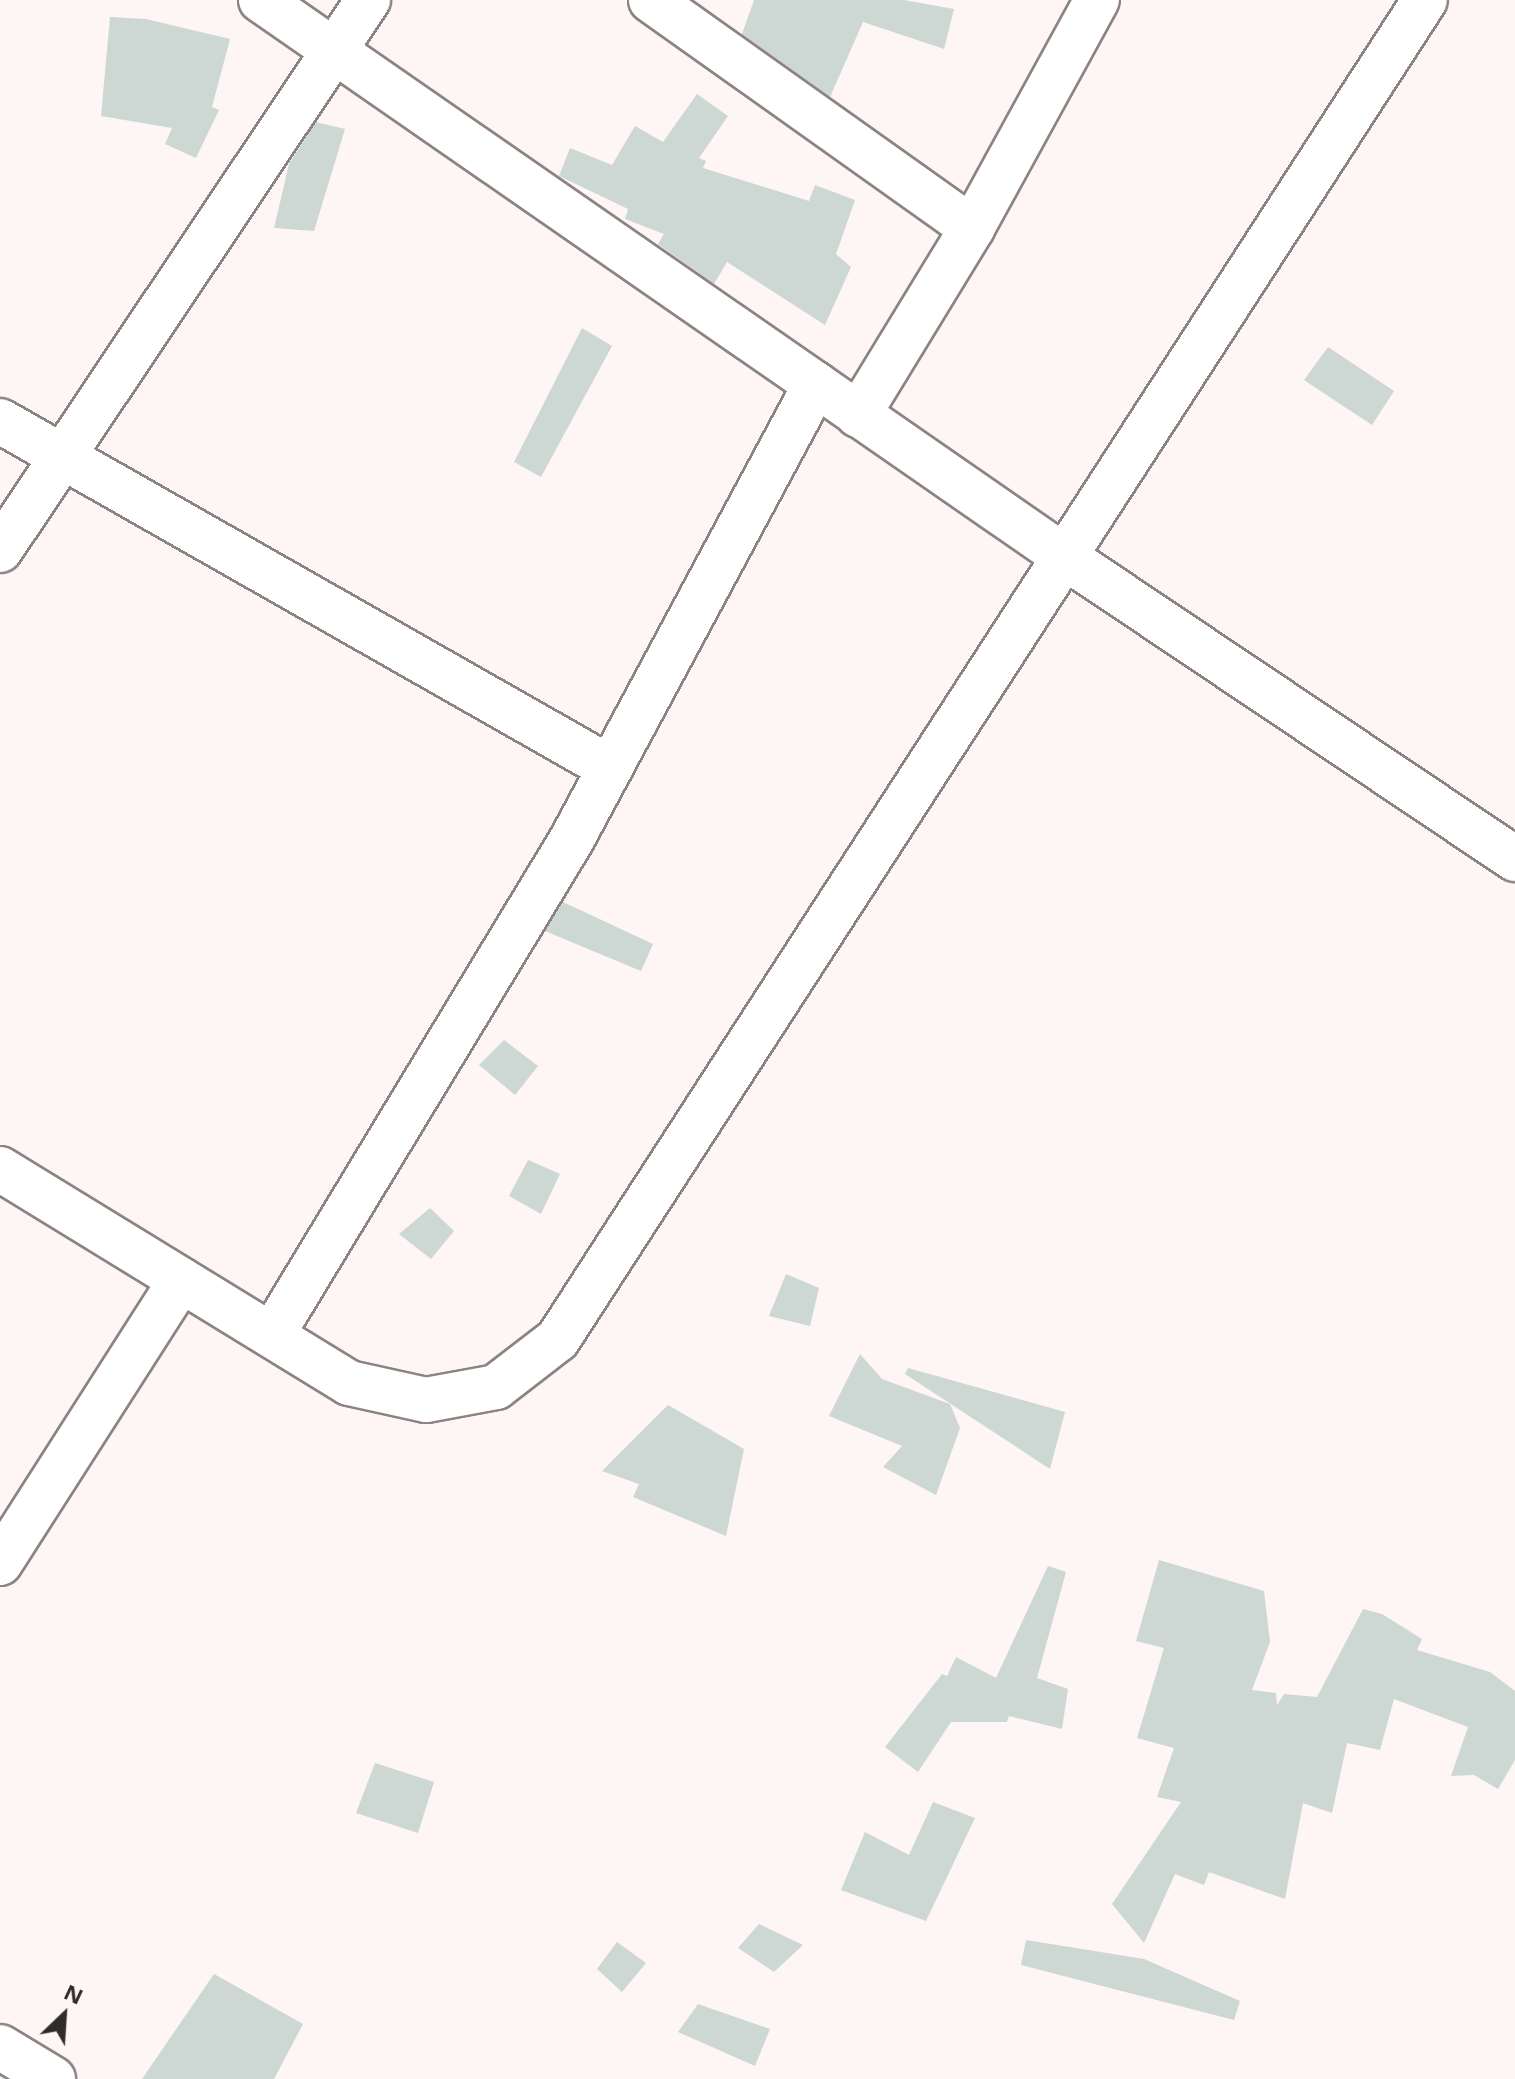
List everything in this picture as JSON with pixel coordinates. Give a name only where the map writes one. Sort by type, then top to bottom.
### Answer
[{"type":"street","points":[[261,0],[1062,555],[1515,859]]},
{"type":"street","points":[[0,550],[333,47],[368,0]]},
{"type":"street","points":[[651,0],[972,228]]},
{"type":"street","points":[[858,415],[972,228],[1097,0]]},
{"type":"street","points":[[0,1169],[349,1383],[426,1400],[496,1387],[558,1339],[1062,555],[1425,0]]},
{"type":"street","points":[[272,1335],[610,768],[816,384]]},
{"type":"street","points":[[0,421],[610,768]]},
{"type":"street","points":[[0,1563],[181,1280]]},
{"type":"street","points":[[0,2047],[53,2079]]},
{"type":"building","points":[[754,0],[904,0],[954,9],[944,49],[863,22],[830,97],[742,34]]},
{"type":"building","points":[[110,17],[146,19],[230,39],[212,107],[219,110],[196,158],[165,144],[172,128],[101,116]]},
{"type":"building","points":[[697,94],[728,116],[699,158],[706,161],[703,168],[809,201],[815,185],[855,200],[836,254],[851,267],[825,325],[727,262],[714,284],[658,244],[664,234],[625,219],[628,209],[559,176],[570,148],[612,165],[635,126],[663,142]]},
{"type":"building","points":[[316,122],[345,129],[314,231],[274,228],[289,164]]},
{"type":"building","points":[[582,328],[612,346],[541,477],[514,462]]},
{"type":"building","points":[[1328,347],[1394,391],[1372,425],[1304,380]]},
{"type":"building","points":[[563,902],[653,944],[641,971],[545,931]]},
{"type":"building","points":[[504,1040],[538,1066],[515,1095],[479,1065]]},
{"type":"building","points":[[528,1160],[560,1174],[541,1214],[509,1196]]},
{"type":"building","points":[[430,1208],[454,1231],[431,1259],[399,1234]]},
{"type":"building","points":[[786,1274],[819,1288],[810,1326],[769,1316]]},
{"type":"building","points":[[860,1354],[882,1379],[950,1404],[960,1428],[936,1495],[883,1467],[902,1446],[829,1416]]},
{"type":"building","points":[[908,1368],[1065,1412],[1050,1469],[905,1374]]},
{"type":"building","points":[[668,1405],[744,1449],[726,1536],[633,1497],[639,1484],[602,1471]]},
{"type":"building","points":[[1159,1560],[1264,1591],[1270,1642],[1252,1690],[1276,1693],[1277,1705],[1284,1694],[1317,1697],[1363,1609],[1382,1614],[1422,1639],[1417,1650],[1490,1672],[1515,1691],[1515,1760],[1498,1789],[1474,1775],[1451,1776],[1468,1727],[1394,1699],[1380,1750],[1347,1743],[1332,1813],[1303,1803],[1285,1899],[1209,1872],[1204,1885],[1175,1874],[1144,1943],[1112,1904],[1181,1802],[1157,1797],[1174,1748],[1137,1738],[1164,1648],[1136,1641]]},
{"type":"building","points":[[1048,1566],[1066,1572],[1037,1678],[1068,1689],[1062,1729],[1009,1716],[1007,1722],[951,1722],[918,1772],[885,1747],[942,1674],[947,1676],[956,1657],[996,1678]]},
{"type":"building","points":[[375,1763],[434,1782],[418,1833],[356,1813]]},
{"type":"building","points":[[933,1802],[975,1818],[926,1921],[841,1890],[865,1832],[909,1855]]},
{"type":"building","points":[[759,1924],[803,1945],[774,1972],[738,1948]]},
{"type":"building","points":[[1026,1940],[1144,1959],[1240,2001],[1234,2020],[1021,1965]]},
{"type":"building","points":[[617,1942],[646,1963],[622,1992],[597,1969]]},
{"type":"building","points":[[214,1974],[303,2024],[274,2079],[142,2079]]},
{"type":"building","points":[[698,2004],[770,2029],[755,2066],[678,2032]]}]
